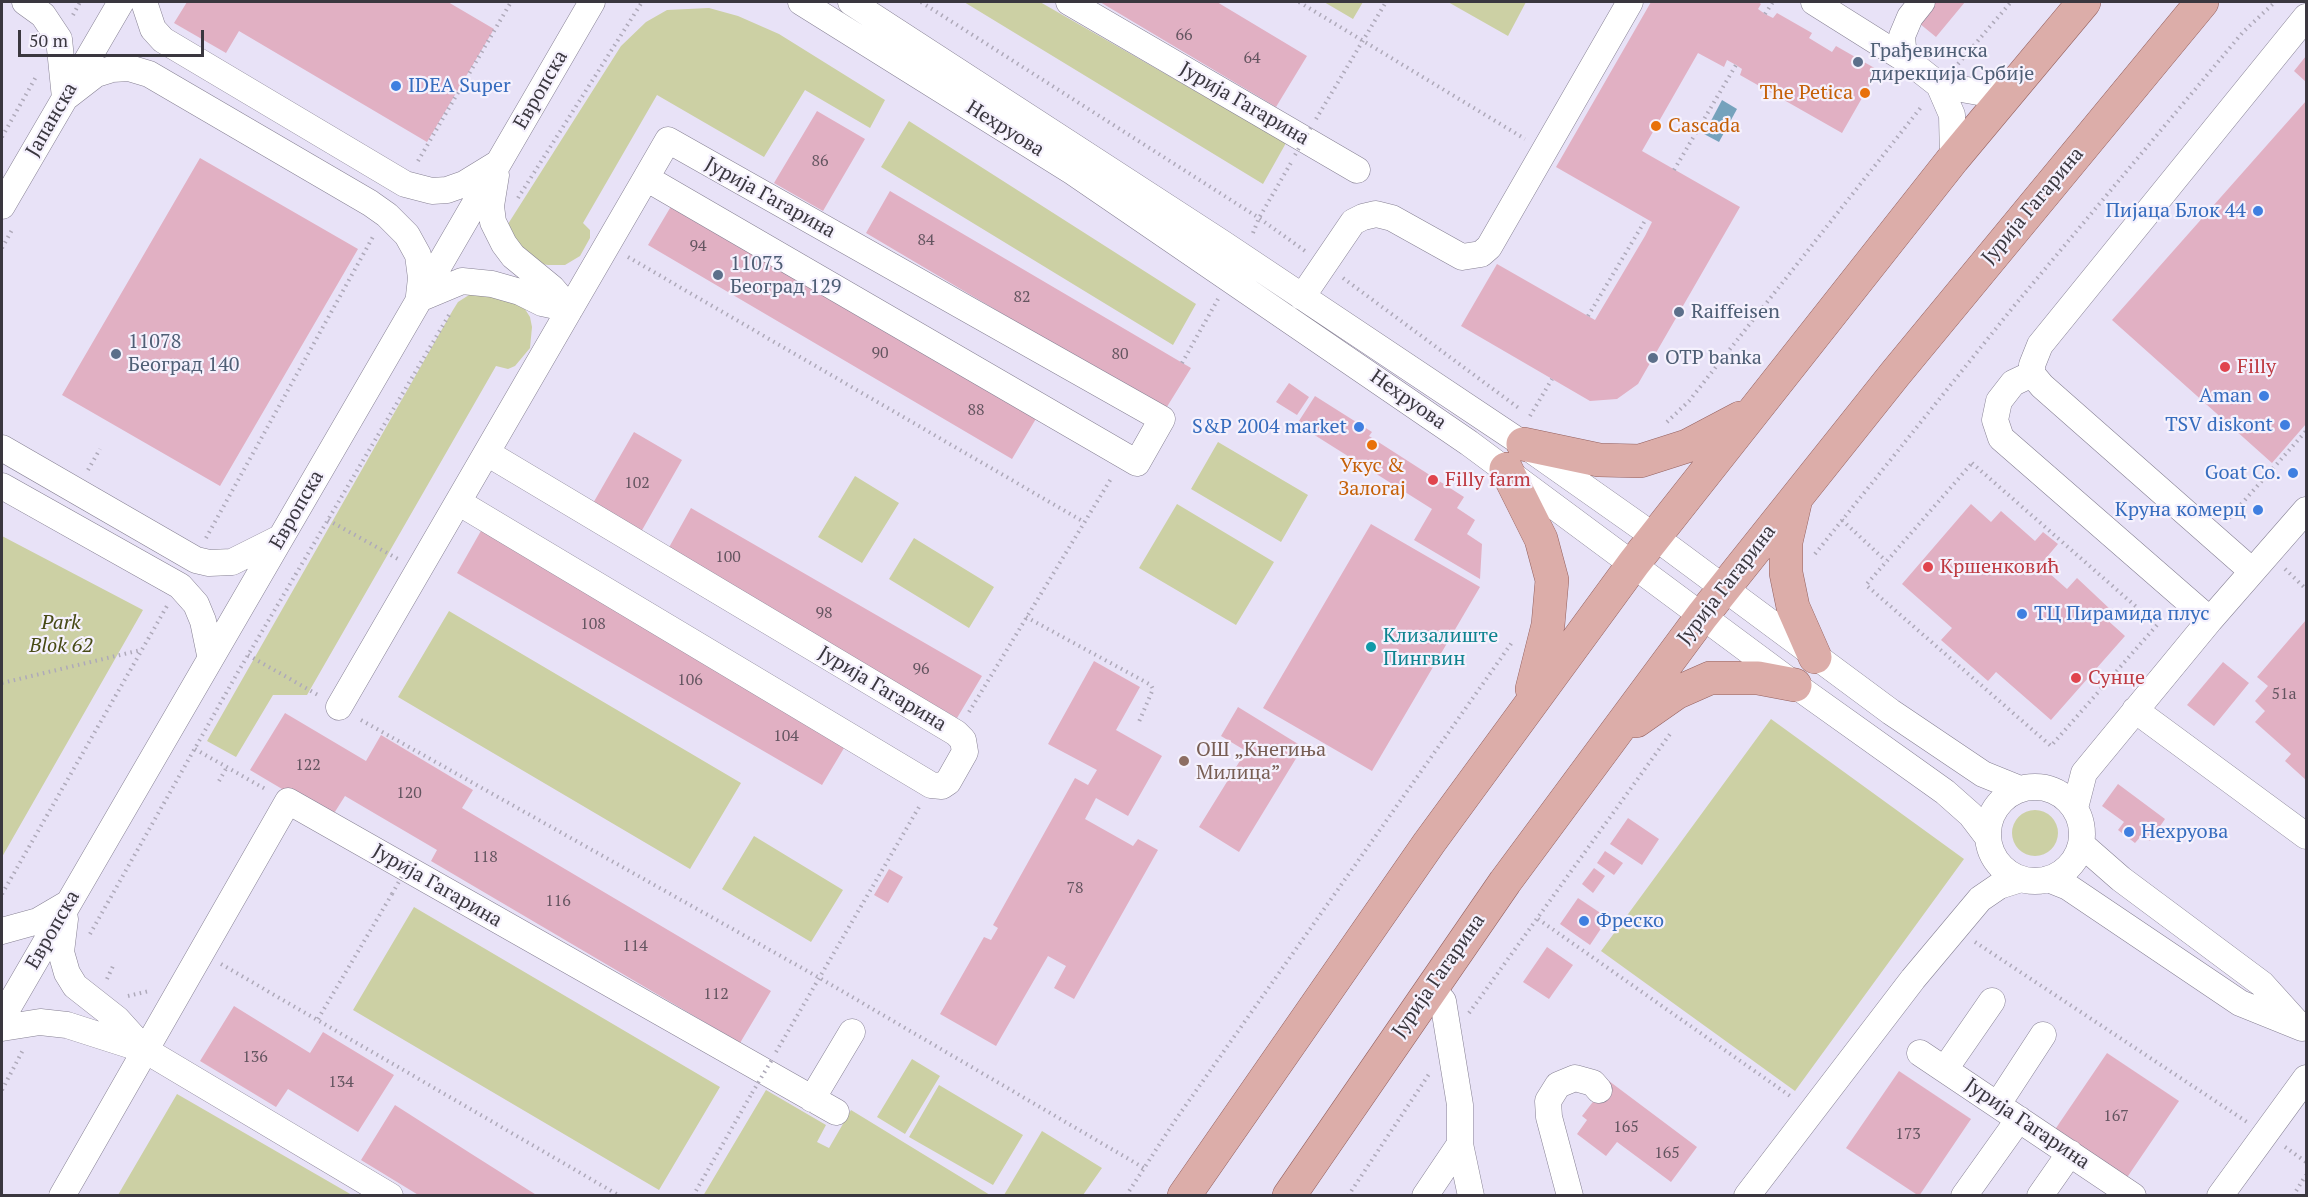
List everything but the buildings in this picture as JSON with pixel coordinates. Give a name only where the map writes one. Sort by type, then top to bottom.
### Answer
[{"type":"main road","points":[[1184,1196],[1416,862],[1634,563],[1953,159],[2084,2]]},
{"type":"main road","name":"Јурија Гагарина","points":[[1289,1196],[1431,988],[1595,759],[1702,616],[1797,495],[2202,2]]},
{"type":"main road","points":[[1523,713],[1538,669],[1548,625],[1552,580],[1541,539],[1524,438],[1599,460],[1641,461],[1688,446],[1754,409]]},
{"type":"main road","points":[[1797,495],[1786,542],[1788,588],[1799,624],[1815,657]]},
{"type":"main road","points":[[1595,759],[1639,718],[1676,693],[1710,678],[1735,676],[1795,685]]},
{"type":"street","points":[[25,2],[43,15],[59,39],[65,98]]},
{"type":"street","name":"Јапанска","points":[[2,207],[121,2]]},
{"type":"street","points":[[144,2],[153,29],[163,40],[405,184],[432,191],[447,190],[464,184],[498,163]]},
{"type":"street","name":"Европска","points":[[2,1018],[210,656],[592,2]]},
{"type":"street","points":[[575,30],[605,2]]},
{"type":"street","name":"Нехруова","points":[[801,2],[1073,172],[1230,278],[1524,438],[1634,563],[1795,685],[1945,792],[1971,816],[1990,846]]},
{"type":"street","name":"Нехруова","points":[[851,2],[1302,297],[1524,438],[1815,657],[1983,774],[2020,789]]},
{"type":"street","name":"Јурија Гагарина","points":[[1069,2],[1357,170]]},
{"type":"street","points":[[1302,297],[1353,222],[1376,214],[1392,218],[1462,257],[1481,254],[1489,248],[1630,2]]},
{"type":"street","points":[[1814,2],[1911,63],[1939,84],[1984,93],[2012,89]]},
{"type":"street","points":[[1911,63],[1903,48],[1902,36],[1910,17],[1922,2]]},
{"type":"street","points":[[2252,571],[2042,386],[2032,374],[2032,364],[2040,345],[2307,16]]},
{"type":"street","points":[[65,98],[91,77],[112,69],[129,68],[149,74],[387,215],[407,235],[418,255],[421,278],[419,299]]},
{"type":"street","points":[[1939,84],[1952,116],[1953,159]]},
{"type":"street","name":"Јурија Гагарина","points":[[339,707],[668,140],[1162,419],[1131,459]]},
{"type":"street","points":[[498,163],[491,206],[497,231],[513,256],[552,288],[570,309]]},
{"type":"street","points":[[646,178],[1131,459]]},
{"type":"street","points":[[419,299],[462,280],[492,284],[520,292],[542,303],[570,309]]},
{"type":"street","points":[[2032,374],[2013,383],[1999,401],[1995,420],[2001,438],[2210,620]]},
{"type":"street","points":[[2,448],[196,560],[209,563],[232,562],[281,537]]},
{"type":"street","name":"Јурија Гагарина","points":[[487,453],[956,733],[963,740],[966,752],[948,782],[942,786],[931,785]]},
{"type":"street","points":[[2,486],[180,586],[196,604],[203,621],[210,656]]},
{"type":"street","points":[[458,502],[931,785]]},
{"type":"street","points":[[2075,808],[2078,788],[2085,773],[2210,620],[2307,510]]},
{"type":"street","points":[[2135,710],[2307,836]]},
{"type":"street","points":[[1747,1196],[1811,1110],[1980,898],[1990,876],[1990,846],[1996,807],[2010,793],[2020,789],[2061,785],[2085,773]]},
{"type":"street","points":[[2047,788],[2063,795],[2075,808],[2082,829],[2081,844],[2070,866],[2048,879]]},
{"type":"street","points":[[62,1196],[288,801]]},
{"type":"street","name":"Јурија Гагарина","points":[[288,801],[836,1112]]},
{"type":"street","points":[[2081,844],[2121,879],[2262,984],[2304,1030]]},
{"type":"street","points":[[1990,846],[2005,870],[2021,879]]},
{"type":"street","points":[[1980,898],[1999,886],[2021,879],[2048,879],[2068,887],[2240,1004],[2304,1030]]},
{"type":"street","points":[[2,931],[38,921],[68,904]]},
{"type":"street","points":[[68,904],[61,952],[67,973],[75,986],[117,1019],[145,1050]]},
{"type":"street","points":[[1431,988],[1443,1001],[1460,1105],[1460,1144],[1471,1196]]},
{"type":"street","points":[[1945,1069],[1992,1000]]},
{"type":"street","points":[[2,1028],[40,1022],[67,1025],[145,1050],[390,1196]]},
{"type":"street","points":[[812,1099],[852,1032]]},
{"type":"street","points":[[1998,1104],[2043,1035]]},
{"type":"street","name":"Јурија Гагарина","points":[[1920,1053],[2070,1153],[2120,1192]]},
{"type":"street","points":[[2220,1196],[2264,1133],[2307,1078]]},
{"type":"street","points":[[1570,1196],[1549,1117],[1548,1101],[1551,1092],[1565,1081],[1584,1079],[1599,1090]]},
{"type":"street","points":[[1964,1196],[2019,1119]]},
{"type":"street","points":[[1425,1196],[1460,1144]]},
{"type":"street","points":[[2040,1196],[2070,1153]]},
{"type":"path","points":[[416,164],[511,2]]},
{"type":"path","points":[[497,231],[642,2]]},
{"type":"path","points":[[921,2],[1259,218],[1324,265],[1524,438],[1552,379]]},
{"type":"path","points":[[1299,2],[1530,141]]},
{"type":"path","points":[[1259,218],[1386,2]]},
{"type":"path","points":[[1766,14],[1773,2]]},
{"type":"path","points":[[1663,425],[1689,401],[1939,84],[2011,2]]},
{"type":"path","points":[[1788,588],[2014,306],[2243,32],[2275,2]]},
{"type":"path","points":[[1674,170],[1736,65]]},
{"type":"path","points":[[1588,316],[1646,219]]},
{"type":"path","points":[[197,533],[207,538],[375,235]]},
{"type":"path","points":[[607,245],[1084,522]]},
{"type":"path","points":[[67,973],[248,655],[469,282]]},
{"type":"path","points":[[1182,363],[1222,292]]},
{"type":"path","points":[[2229,518],[2307,431]]},
{"type":"path","points":[[88,470],[100,449]]},
{"type":"path","points":[[956,733],[1084,522],[1131,459]]},
{"type":"path","points":[[1972,463],[2053,537],[2157,625],[2050,747],[1866,585],[1886,561],[1972,463]]},
{"type":"path","points":[[78,465],[98,476]]},
{"type":"path","points":[[328,520],[418,570]]},
{"type":"path","points":[[1842,520],[1886,561]]},
{"type":"path","points":[[2,894],[168,604],[159,598]]},
{"type":"path","points":[[1026,617],[1151,685],[1154,689],[1138,724]]},
{"type":"path","points":[[1126,1196],[1180,1112],[1514,639]]},
{"type":"path","points":[[2,683],[142,650]]},
{"type":"path","points":[[1949,658],[1955,651]]},
{"type":"path","points":[[248,655],[818,977],[1144,1168]]},
{"type":"path","points":[[1348,1196],[1450,1043],[1676,726]]},
{"type":"path","points":[[195,749],[288,801]]},
{"type":"path","points":[[219,781],[226,767]]},
{"type":"path","points":[[693,1196],[931,785]]},
{"type":"path","points":[[318,1019],[411,861]]},
{"type":"path","points":[[1538,919],[1811,1110]]},
{"type":"path","points":[[1955,928],[2307,1162]]},
{"type":"path","points":[[201,952],[620,1196]]},
{"type":"path","points":[[103,986],[113,966]]},
{"type":"path","points":[[120,996],[139,995],[157,986]]},
{"type":"path","points":[[2,1090],[26,1045]]},
{"type":"path","points":[[2293,1196],[2307,1175]]},
{"type":"green space","points":[[964,2],[1040,2],[1286,143],[1263,184]]},
{"type":"green space","points":[[1324,2],[1363,2],[1353,19]]},
{"type":"green space","points":[[1448,2],[1526,2],[1508,36]]},
{"type":"green space","points":[[709,8],[738,16],[779,34],[885,100],[870,128],[805,90],[764,157],[657,95],[583,223],[590,230],[590,238],[580,256],[565,265],[548,265],[542,264],[521,251],[508,224],[621,46],[646,22],[667,10]]},
{"type":"green space","points":[[909,121],[1196,304],[1173,345],[881,167]]},
{"type":"green space","points":[[483,293],[523,306],[530,317],[532,327],[530,348],[515,366],[508,369],[496,366],[307,695],[273,695],[236,757],[207,741],[453,310],[458,302],[469,295]]},
{"type":"green space","points":[[1218,442],[1308,495],[1281,542],[1191,489]]},
{"type":"green space","points":[[855,476],[899,503],[862,563],[818,537]]},
{"type":"green space","points":[[1177,504],[1274,562],[1236,625],[1139,568]]},
{"type":"green space","name":"Park Blok 62","points":[[2,536],[143,610],[2,857]]},
{"type":"green space","points":[[914,538],[994,587],[969,628],[889,579]]},
{"type":"green space","points":[[449,611],[741,783],[690,869],[398,697]]},
{"type":"green space","points":[[1771,719],[1964,859],[1795,1091],[1601,951]]},
{"type":"green space","points":[[2035,810],[2044,811],[2052,816],[2057,824],[2057,842],[2052,850],[2044,855],[2035,856],[2026,855],[2018,850],[2013,842],[2012,833],[2013,824],[2018,816],[2026,811]]},
{"type":"green space","points":[[754,836],[843,890],[811,942],[722,889]]},
{"type":"green space","points":[[414,907],[720,1087],[659,1190],[353,1010]]},
{"type":"green space","points":[[912,1059],[940,1076],[905,1134],[877,1117]]},
{"type":"green space","points":[[939,1085],[1023,1135],[993,1185],[909,1137]]},
{"type":"green space","points":[[766,1090],[826,1125],[817,1142],[829,1148],[851,1110],[990,1195],[703,1196]]},
{"type":"green space","points":[[177,1094],[352,1195],[118,1195]]},
{"type":"green space","points":[[1042,1131],[1102,1168],[1083,1195],[1004,1195]]},
{"type":"water","points":[[1722,100],[1737,109],[1719,142],[1704,134]]},
{"type":"place","name":"Грађевинска дирекција Србије","points":[[1858,62]]},
{"type":"place","name":"IDEA Super","points":[[396,86]]},
{"type":"place","name":"The Petica","points":[[1865,93]]},
{"type":"place","name":"Cascada","points":[[1656,126]]},
{"type":"place","name":"Пијаца Блок 44","points":[[2258,211]]},
{"type":"place","name":"11073 Београд 129","points":[[718,275]]},
{"type":"place","name":"Raiffeisen","points":[[1679,312]]},
{"type":"place","name":"11078 Београд 140","points":[[116,354]]},
{"type":"place","name":"OTP banka","points":[[1653,358]]},
{"type":"place","name":"Filly","points":[[2225,367]]},
{"type":"place","name":"Aman","points":[[2264,396]]},
{"type":"place","name":"TSV diskont","points":[[2285,425]]},
{"type":"place","name":"S&P 2004 market","points":[[1359,427]]},
{"type":"place","name":"Укус & Залогај","points":[[1372,445]]},
{"type":"place","name":"Goat Co.","points":[[2293,473]]},
{"type":"place","name":"Filly farm","points":[[1433,480]]},
{"type":"place","name":"Круна комерц","points":[[2258,510]]},
{"type":"place","name":"Кршенковић","points":[[1928,567]]},
{"type":"place","name":"ТЦ Пирамида плус","points":[[2022,614]]},
{"type":"place","name":"Клизалиште Пингвин","points":[[1371,647]]},
{"type":"place","name":"Сунце","points":[[2076,678]]},
{"type":"place","name":"ОШ „Кнегиња Милица”","points":[[1184,761]]},
{"type":"place","name":"Нехруова","points":[[2129,832]]},
{"type":"place","name":"Фреско","points":[[1584,921]]}]
